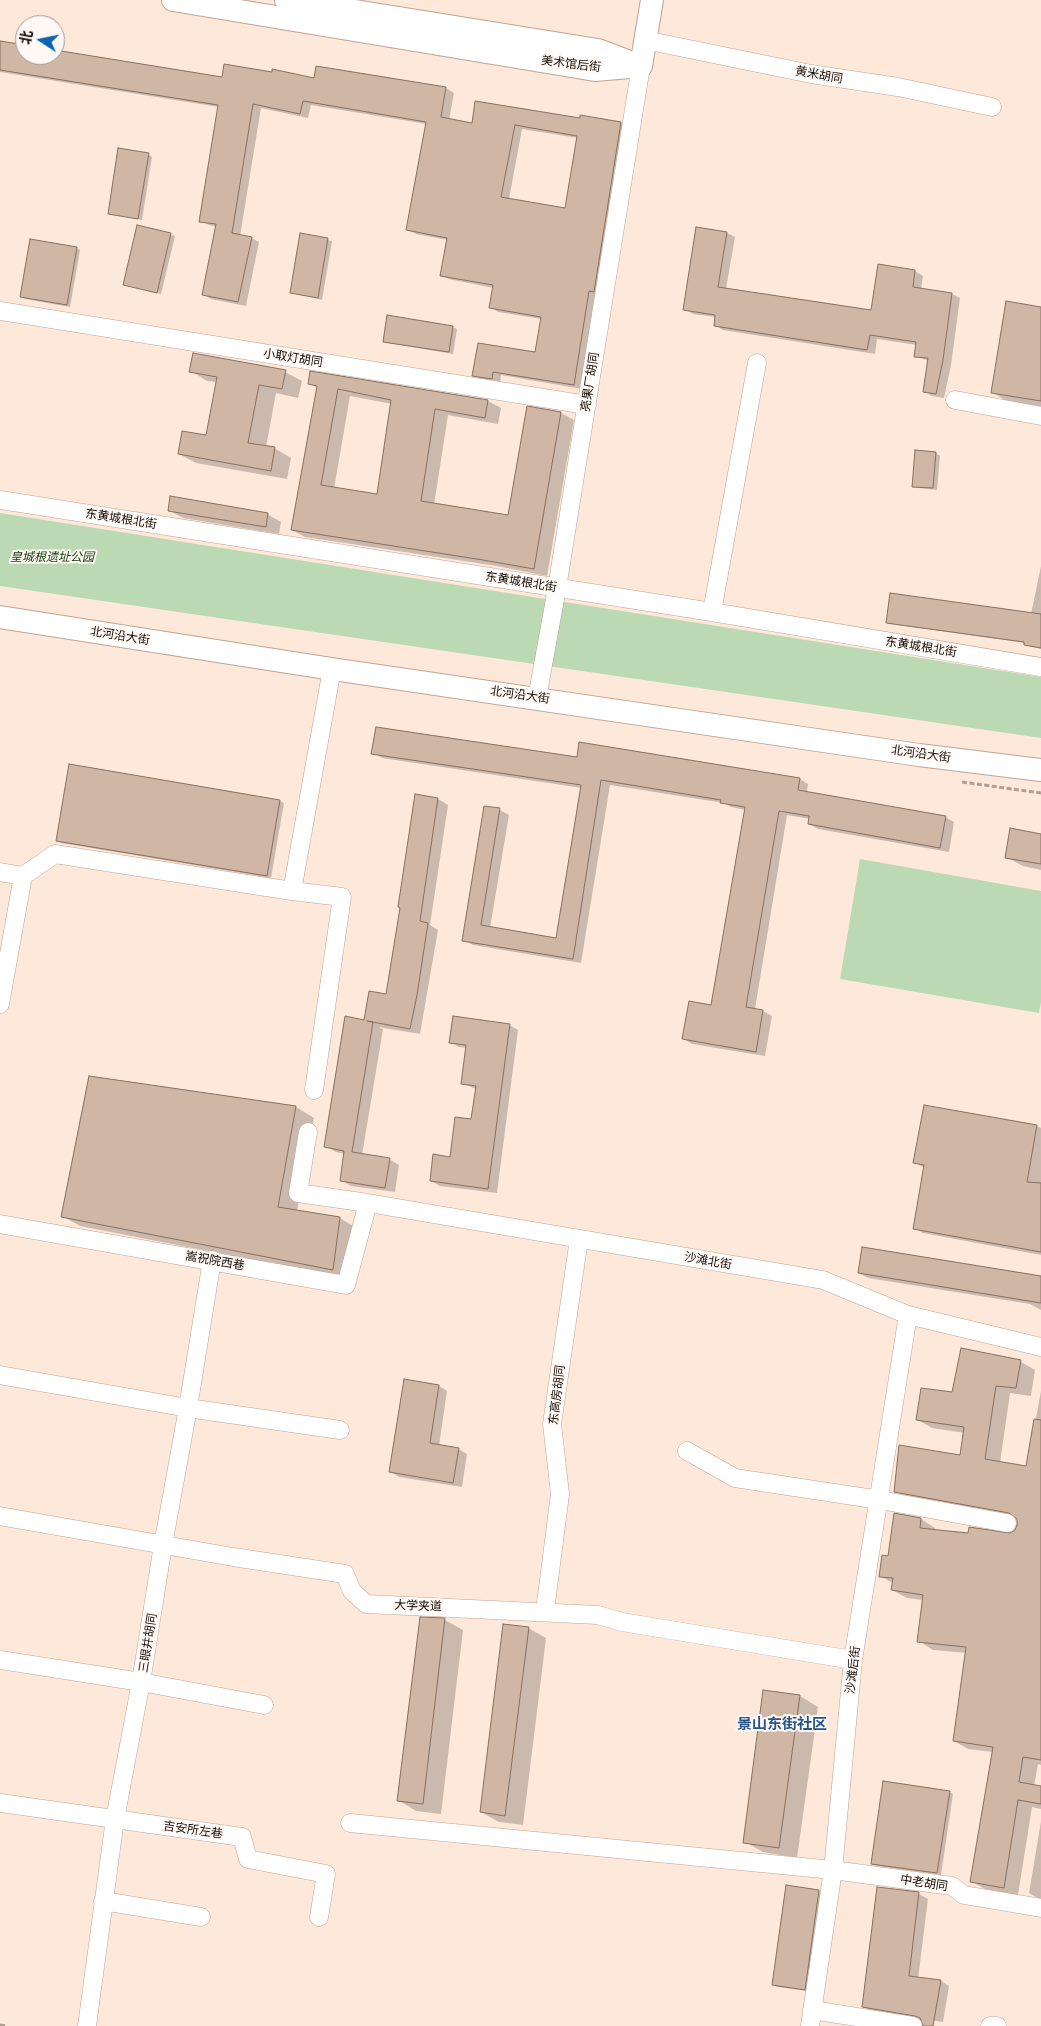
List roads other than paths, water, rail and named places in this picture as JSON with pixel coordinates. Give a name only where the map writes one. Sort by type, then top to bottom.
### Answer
[{"type":"main road","name":"美术馆后街","points":[[173,0],[595,70],[641,66]]},
{"type":"main road","name":"美术馆后街","points":[[286,0],[598,50],[641,66]]},
{"type":"main road","points":[[641,66],[652,0]]},
{"type":"main road","name":"北河沿大街","points":[[0,620],[909,753],[1041,770]]},
{"type":"street","name":"黄米胡同","points":[[645,40],[811,74],[898,87],[992,108]]},
{"type":"street","name":"亮果厂胡同","points":[[537,698],[557,588],[641,66]]},
{"type":"street","name":"小取灯胡同","points":[[0,311],[587,405]]},
{"type":"street","points":[[712,612],[756,363]]},
{"type":"street","points":[[955,400],[1041,416]]},
{"type":"street","name":"东黄城根北街","points":[[0,500],[712,612],[1041,667]]},
{"type":"street","points":[[292,891],[332,669]]},
{"type":"street","points":[[0,872],[23,876],[55,854],[342,897],[314,1090]]},
{"type":"street","points":[[0,1004],[23,876]]},
{"type":"street","name":"沙滩北街","points":[[308,1132],[298,1193],[368,1203],[823,1280],[908,1315],[1041,1347]]},
{"type":"street","name":"嵩祝院西巷","points":[[0,1224],[346,1285],[368,1203]]},
{"type":"street","name":"东高房胡同","points":[[545,1611],[560,1494],[552,1424],[579,1239]]},
{"type":"street","name":"三眼井胡同","points":[[87,2026],[115,1819],[141,1682],[212,1260]]},
{"type":"street","name":"沙滩后街","points":[[811,2018],[833,1870],[853,1660],[908,1315]]},
{"type":"street","points":[[0,1375],[188,1408],[340,1430]]},
{"type":"street","points":[[687,1450],[735,1478],[880,1500],[1008,1523]]},
{"type":"street","name":"大学夹道","points":[[0,1516],[163,1545],[345,1574],[352,1591],[366,1604],[598,1615],[622,1622],[853,1660]]},
{"type":"street","points":[[0,1660],[141,1682],[264,1705]]},
{"type":"street","name":"吉安所左巷","points":[[0,1802],[242,1837],[248,1860],[326,1874],[319,1917]]},
{"type":"street","name":"中老胡同","points":[[350,1823],[833,1870],[952,1886],[964,1895],[1041,1908]]},
{"type":"street","points":[[103,1901],[201,1916]]},
{"type":"street","points":[[811,2018],[913,2026]]},
{"type":"street","points":[[990,2026],[997,2026]]},
{"type":"district","name":"景山东街社区","points":[[782,1724]]},
{"type":"park label","name":"皇城根遗址公园","points":[[52,557]]}]
